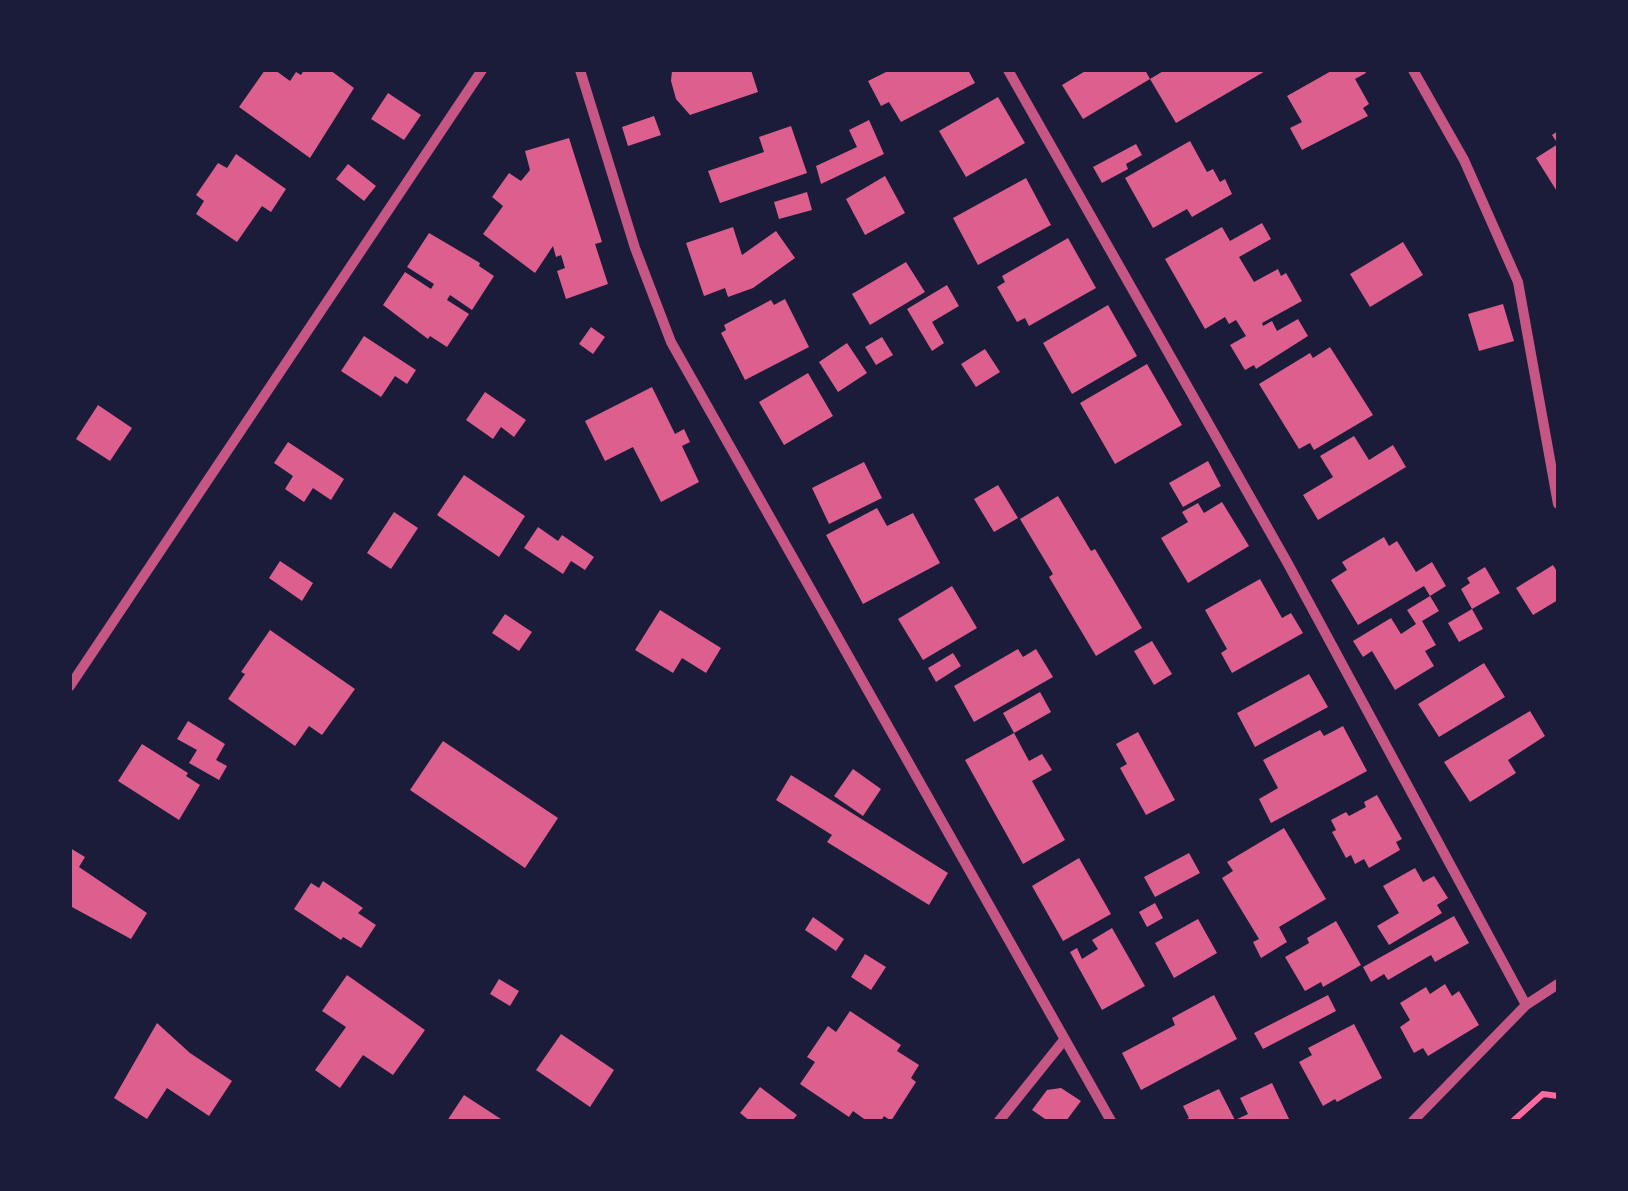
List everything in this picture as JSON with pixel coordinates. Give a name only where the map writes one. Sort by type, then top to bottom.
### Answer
[{"type":"street","points":[[70,686],[482,70]]},
{"type":"street","points":[[580,70],[635,248],[671,342],[1111,1121]]},
{"type":"street","points":[[1008,70],[1287,562],[1526,1005]]},
{"type":"street","points":[[1413,70],[1464,160],[1518,282],[1558,504]]},
{"type":"street","points":[[1413,1121],[1526,1005],[1558,984]]},
{"type":"street","points":[[1000,1121],[1064,1040]]},
{"type":"path","points":[[1512,1121],[1543,1094],[1558,1096]]},
{"type":"building","points":[[265,70],[275,70],[290,81],[296,72],[301,75],[304,70],[330,70],[354,88],[310,158],[239,107]]},
{"type":"building","points":[[672,70],[751,70],[758,92],[690,115],[676,99]]},
{"type":"building","points":[[890,70],[968,70],[975,83],[901,122],[889,102],[881,106],[868,81]]},
{"type":"building","points":[[1087,70],[1145,70],[1150,79],[1083,119],[1062,85]]},
{"type":"building","points":[[1165,70],[1267,70],[1176,123],[1150,79]]},
{"type":"building","points":[[1333,70],[1364,70],[1366,73],[1355,79],[1369,104],[1363,108],[1368,116],[1302,150],[1290,128],[1302,122],[1287,96]]},
{"type":"building","points":[[388,93],[421,115],[404,140],[371,119]]},
{"type":"building","points":[[998,97],[1025,143],[966,177],[939,131]]},
{"type":"building","points":[[654,116],[661,135],[628,146],[622,127]]},
{"type":"building","points":[[869,120],[884,154],[821,184],[816,166],[857,147],[849,130]]},
{"type":"building","points":[[791,126],[807,173],[720,203],[708,171],[764,152],[759,137]]},
{"type":"building","points":[[569,138],[602,242],[595,244],[608,284],[566,299],[557,271],[565,268],[553,246],[535,273],[483,234],[503,206],[492,197],[509,173],[521,181],[530,170],[525,151]]},
{"type":"building","points":[[1190,141],[1207,172],[1213,169],[1220,182],[1225,179],[1232,194],[1192,217],[1187,209],[1153,228],[1125,178]]},
{"type":"building","points":[[1136,144],[1142,155],[1126,164],[1128,169],[1102,183],[1093,167]]},
{"type":"building","points":[[1558,144],[1558,193],[1536,158]]},
{"type":"building","points":[[236,154],[286,189],[271,212],[262,206],[237,242],[196,214],[204,201],[196,195],[218,163],[227,168]]},
{"type":"building","points":[[348,164],[376,186],[364,201],[336,179]]},
{"type":"building","points":[[885,176],[905,213],[865,235],[846,199]]},
{"type":"building","points":[[1026,178],[1051,225],[978,265],[953,218]]},
{"type":"building","points":[[807,192],[812,210],[779,219],[774,202]]},
{"type":"building","points":[[1262,223],[1271,239],[1239,257],[1254,282],[1278,269],[1281,276],[1286,273],[1302,301],[1262,323],[1263,326],[1272,321],[1277,331],[1298,319],[1308,336],[1256,369],[1254,365],[1245,370],[1230,345],[1246,336],[1236,320],[1229,324],[1225,317],[1205,329],[1165,259],[1222,227],[1230,241]]},
{"type":"building","points":[[733,227],[742,255],[776,231],[795,258],[753,288],[728,297],[725,288],[704,296],[686,243]]},
{"type":"building","points":[[429,233],[480,263],[494,276],[472,310],[450,295],[447,300],[469,314],[447,347],[430,336],[428,339],[383,305],[405,272],[431,289],[434,284],[407,267]]},
{"type":"building","points":[[1068,238],[1096,288],[1029,326],[1025,318],[1017,322],[997,287],[1005,282],[1002,276]]},
{"type":"building","points":[[1403,242],[1423,275],[1370,307],[1350,274]]},
{"type":"building","points":[[906,262],[925,292],[870,325],[852,294]]},
{"type":"building","points":[[947,285],[959,306],[932,322],[944,343],[932,351],[907,309]]},
{"type":"building","points":[[785,299],[809,347],[745,380],[721,333],[726,330],[724,325],[771,300],[774,305]]},
{"type":"building","points":[[1503,304],[1514,341],[1479,351],[1468,314]]},
{"type":"building","points":[[1108,305],[1137,356],[1072,394],[1043,343]]},
{"type":"building","points":[[591,327],[605,337],[593,354],[579,344]]},
{"type":"building","points":[[364,336],[416,370],[407,384],[395,376],[381,397],[341,371]]},
{"type":"building","points":[[882,337],[893,355],[876,365],[865,347]]},
{"type":"building","points":[[847,343],[867,373],[838,392],[819,362]]},
{"type":"building","points":[[1330,347],[1373,415],[1314,450],[1310,443],[1299,449],[1259,384],[1310,353],[1313,358]]},
{"type":"building","points":[[985,349],[1000,372],[976,387],[961,364]]},
{"type":"building","points":[[1147,364],[1182,425],[1115,464],[1080,403]]},
{"type":"building","points":[[808,373],[833,416],[784,445],[759,402]]},
{"type":"building","points":[[652,387],[675,434],[684,429],[690,442],[682,446],[699,482],[661,502],[633,447],[605,461],[585,421]]},
{"type":"building","points":[[485,392],[526,420],[514,437],[501,427],[493,439],[466,420]]},
{"type":"building","points":[[98,405],[132,428],[110,461],[76,439]]},
{"type":"building","points":[[1354,436],[1369,460],[1393,445],[1406,467],[1318,520],[1303,495],[1333,477],[1320,456]]},
{"type":"building","points":[[288,442],[344,479],[331,500],[313,488],[304,502],[285,489],[293,476],[274,463]]},
{"type":"building","points":[[1208,461],[1221,486],[1183,507],[1169,483]]},
{"type":"building","points":[[864,462],[882,498],[829,524],[812,488]]},
{"type":"building","points":[[464,475],[525,516],[499,557],[437,515]]},
{"type":"building","points":[[998,485],[1018,518],[994,532],[974,499]]},
{"type":"building","points":[[1058,496],[1142,628],[1096,656],[1020,519]]},
{"type":"building","points":[[1222,502],[1249,546],[1188,583],[1161,538],[1188,522],[1182,512],[1198,503],[1204,513]]},
{"type":"building","points":[[877,508],[887,526],[913,513],[940,563],[863,604],[826,535]]},
{"type":"building","points":[[394,512],[418,528],[391,569],[367,553]]},
{"type":"building","points":[[538,527],[558,541],[562,535],[594,557],[585,570],[571,561],[563,574],[524,548]]},
{"type":"building","points":[[1384,537],[1389,546],[1397,541],[1416,572],[1432,562],[1446,586],[1430,596],[1424,586],[1358,625],[1331,580],[1347,570],[1342,562]]},
{"type":"building","points":[[280,561],[313,583],[302,601],[269,578]]},
{"type":"building","points":[[1553,565],[1558,573],[1558,600],[1533,615],[1516,588]]},
{"type":"building","points":[[1485,567],[1500,593],[1472,609],[1461,589],[1470,583],[1467,578]]},
{"type":"building","points":[[1260,579],[1282,618],[1291,613],[1303,633],[1232,673],[1221,653],[1227,649],[1205,610]]},
{"type":"building","points":[[952,586],[977,628],[923,660],[898,619]]},
{"type":"building","points":[[1430,596],[1439,611],[1422,621],[1436,645],[1425,651],[1434,666],[1395,690],[1372,651],[1363,657],[1353,641],[1391,618],[1401,634],[1416,624],[1407,610]]},
{"type":"building","points":[[1472,609],[1483,629],[1459,642],[1448,623]]},
{"type":"building","points":[[660,610],[721,648],[706,673],[682,658],[673,673],[635,650]]},
{"type":"building","points":[[505,614],[532,632],[519,651],[492,633]]},
{"type":"building","points":[[270,630],[355,689],[322,735],[309,726],[295,746],[228,699]]},
{"type":"building","points":[[1152,641],[1172,674],[1154,685],[1134,651]]},
{"type":"building","points":[[1018,649],[1023,657],[1036,649],[1053,677],[974,722],[954,686]]},
{"type":"building","points":[[953,653],[961,666],[936,682],[928,668]]},
{"type":"building","points":[[1484,663],[1505,697],[1439,737],[1418,704]]},
{"type":"building","points":[[1309,674],[1328,707],[1255,747],[1237,713]]},
{"type":"building","points":[[1040,692],[1051,712],[1014,733],[1003,713]]},
{"type":"building","points":[[1530,711],[1545,736],[1508,760],[1516,773],[1470,802],[1444,762]]},
{"type":"building","points":[[188,721],[225,744],[216,760],[227,766],[219,780],[189,763],[197,750],[177,739]]},
{"type":"building","points":[[1343,726],[1367,771],[1271,823],[1259,799],[1278,788],[1263,760],[1320,730],[1324,736]]},
{"type":"building","points":[[1138,732],[1175,800],[1146,815],[1120,768],[1127,764],[1116,744]]},
{"type":"building","points":[[1014,733],[1029,761],[1042,754],[1052,770],[1032,781],[1065,840],[1023,864],[965,760]]},
{"type":"building","points":[[443,741],[558,818],[525,868],[410,790]]},
{"type":"building","points":[[142,744],[200,785],[179,820],[118,781]]},
{"type":"building","points":[[853,769],[881,789],[863,816],[834,796]]},
{"type":"building","points":[[791,775],[948,873],[929,905],[827,842],[832,835],[776,800]]},
{"type":"building","points":[[1377,795],[1402,839],[1396,842],[1400,850],[1369,868],[1364,859],[1355,864],[1351,855],[1346,858],[1332,832],[1336,830],[1331,820],[1366,807],[1364,802]]},
{"type":"building","points":[[1284,828],[1326,899],[1279,927],[1287,942],[1261,958],[1253,942],[1259,939],[1222,878],[1233,871],[1227,862]]},
{"type":"building","points":[[70,848],[85,857],[79,867],[147,913],[131,939],[70,906]]},
{"type":"building","points":[[1189,853],[1200,873],[1155,897],[1144,877]]},
{"type":"building","points":[[1079,858],[1111,914],[1063,941],[1032,886]]},
{"type":"building","points":[[1415,868],[1423,882],[1434,876],[1448,898],[1437,905],[1442,913],[1389,945],[1377,926],[1399,913],[1383,886]]},
{"type":"building","points":[[323,881],[363,908],[358,913],[376,925],[361,948],[343,937],[341,940],[294,909],[311,883],[319,888]]},
{"type":"building","points":[[1155,903],[1163,918],[1147,927],[1139,912]]},
{"type":"building","points":[[1454,916],[1469,943],[1435,962],[1431,955],[1388,980],[1384,974],[1371,982],[1363,967]]},
{"type":"building","points":[[813,917],[844,939],[836,951],[805,930]]},
{"type":"building","points":[[1198,919],[1217,953],[1174,978],[1155,943]]},
{"type":"building","points":[[1336,921],[1361,965],[1323,987],[1321,982],[1305,991],[1285,957]]},
{"type":"building","points":[[1112,928],[1145,986],[1102,1010],[1070,952],[1077,948],[1082,959],[1098,949],[1092,940]]},
{"type":"building","points":[[865,954],[886,967],[871,990],[851,977]]},
{"type":"building","points":[[347,975],[425,1030],[393,1075],[363,1055],[340,1088],[315,1070],[346,1027],[322,1011]]},
{"type":"building","points":[[499,979],[519,991],[510,1006],[490,994]]},
{"type":"building","points":[[1445,984],[1452,996],[1459,991],[1479,1025],[1428,1056],[1423,1048],[1414,1053],[1400,1027],[1410,1020],[1400,1003],[1426,987],[1430,994]]},
{"type":"building","points":[[1214,995],[1237,1039],[1141,1090],[1122,1053],[1175,1025],[1172,1018]]},
{"type":"building","points":[[1328,995],[1336,1011],[1263,1049],[1254,1033]]},
{"type":"building","points":[[850,1011],[901,1045],[897,1051],[919,1065],[911,1078],[916,1082],[891,1121],[884,1116],[881,1121],[867,1121],[853,1111],[849,1117],[800,1084],[815,1062],[807,1057],[828,1026],[836,1032]]},
{"type":"building","points":[[157,1023],[190,1053],[232,1081],[209,1116],[167,1088],[147,1119],[114,1098]]},
{"type":"building","points":[[1354,1024],[1382,1078],[1323,1106],[1299,1062],[1312,1055],[1308,1048]]},
{"type":"building","points":[[561,1034],[614,1070],[590,1107],[536,1070]]},
{"type":"building","points":[[1272,1083],[1290,1121],[1182,1121],[1189,1118],[1183,1106],[1219,1089],[1235,1120],[1248,1114],[1240,1098]]},
{"type":"building","points":[[760,1087],[797,1115],[792,1121],[750,1121],[740,1113]]},
{"type":"building","points":[[1061,1088],[1081,1101],[1066,1121],[1048,1121],[1032,1110],[1047,1090]]},
{"type":"building","points":[[464,1095],[504,1121],[447,1121]]}]
